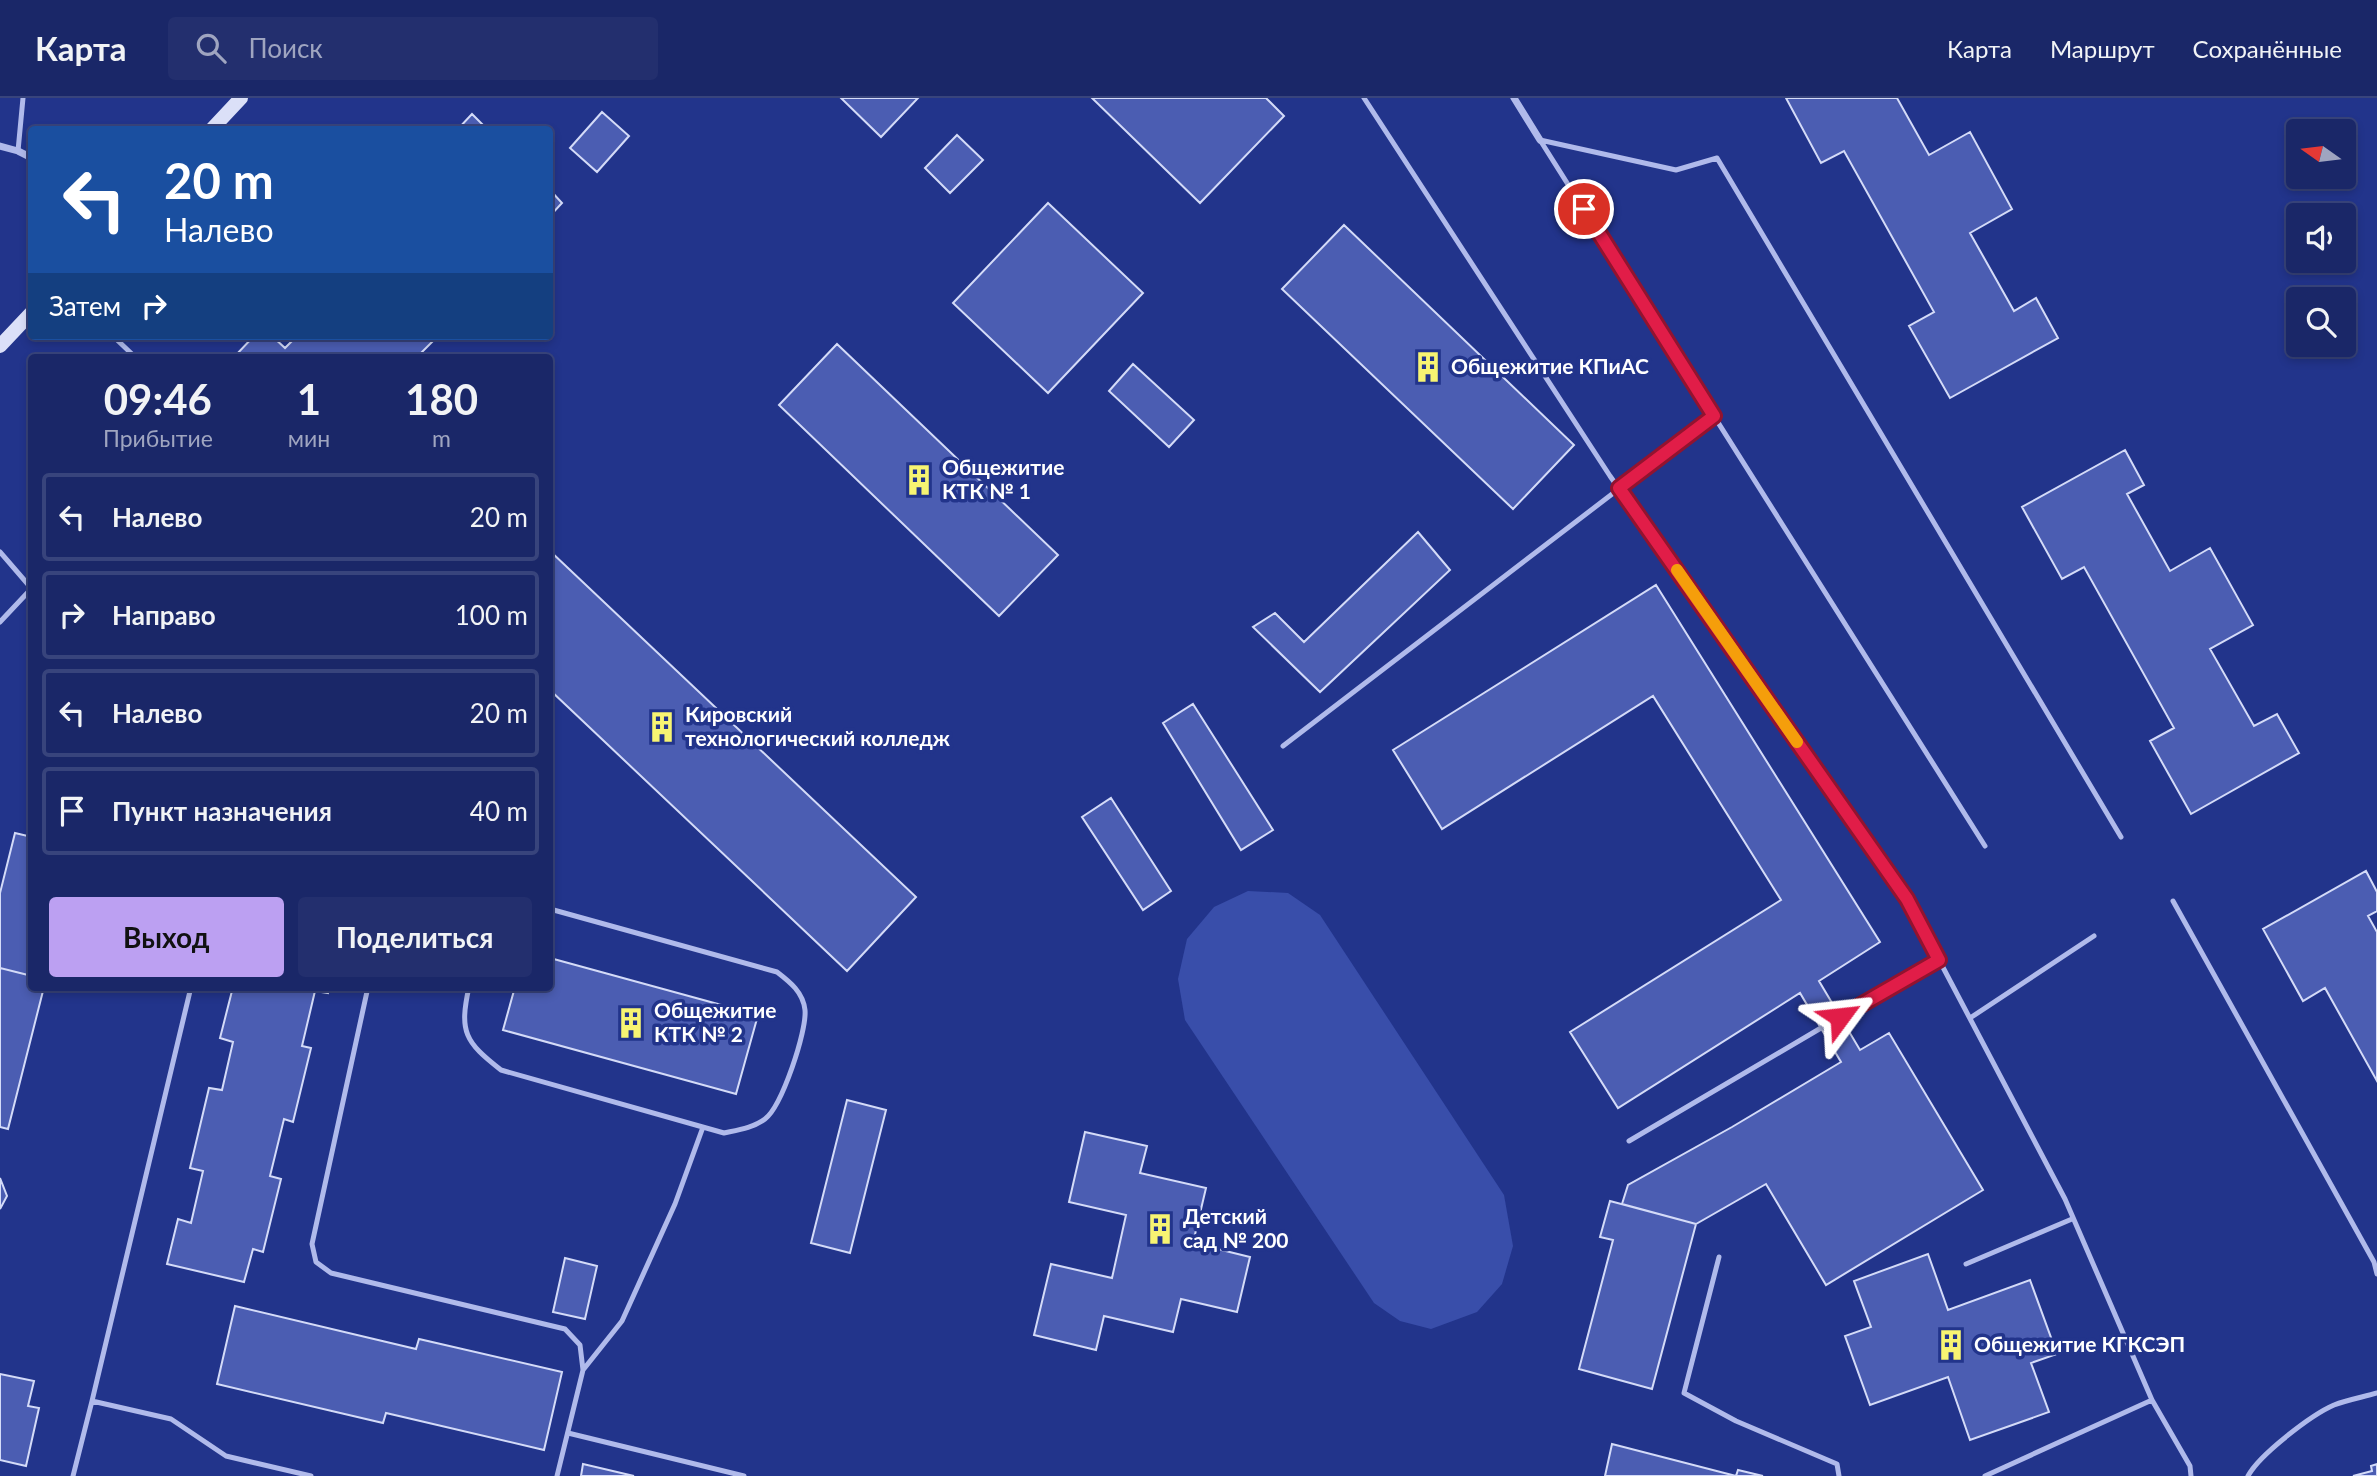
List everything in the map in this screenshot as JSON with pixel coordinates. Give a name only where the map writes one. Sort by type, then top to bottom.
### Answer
[{"type":"main road","points":[[215,126],[241,98]]},
{"type":"main road","points":[[0,346],[28,316]]},
{"type":"street","points":[[1514,98],[1540,140]]},
{"type":"street","points":[[0,146],[28,156]]},
{"type":"lane","points":[[18,151],[23,98]]},
{"type":"lane","points":[[1364,98],[1619,488],[1907,899],[2065,1199],[2152,1400],[2190,1466],[2191,1476]]},
{"type":"lane","points":[[1540,140],[1985,846]]},
{"type":"lane","points":[[1540,140],[1676,170],[1717,158],[2121,837]]},
{"type":"lane","points":[[117,340],[132,354]]},
{"type":"lane","points":[[1283,746],[1714,416]]},
{"type":"lane","points":[[0,552],[28,585]]},
{"type":"lane","points":[[0,622],[28,592]]},
{"type":"lane","points":[[2174,901],[2374,1262],[2377,1274]]},
{"type":"lane","points":[[468,991],[463,1011],[464,1028],[473,1046],[500,1070],[724,1133],[748,1128],[765,1119],[774,1109],[804,1030],[805,1008],[796,986],[778,972],[553,910]]},
{"type":"lane","points":[[1970,1018],[2094,936]]},
{"type":"lane","points":[[1840,1017],[1939,960]]},
{"type":"lane","points":[[73,1476],[190,991]]},
{"type":"lane","points":[[367,991],[312,1244],[316,1262],[331,1273],[565,1329],[580,1345],[583,1370],[557,1476]]},
{"type":"lane","points":[[1629,1141],[1821,1028]]},
{"type":"lane","points":[[583,1370],[622,1321],[675,1204],[703,1127]]},
{"type":"lane","points":[[1966,1264],[2072,1219]]},
{"type":"lane","points":[[1719,1257],[1684,1393],[1736,1420],[1837,1464],[1839,1476]]},
{"type":"lane","points":[[2248,1476],[2253,1466],[2280,1441],[2333,1406],[2377,1393]]},
{"type":"lane","points":[[1985,1476],[2152,1400]]},
{"type":"lane","points":[[92,1401],[171,1419],[226,1456],[311,1476]]},
{"type":"lane","points":[[568,1433],[744,1476]]},
{"type":"shaded area","points":[[1248,891],[1288,893],[1320,915],[1504,1195],[1513,1246],[1502,1284],[1477,1312],[1431,1329],[1400,1321],[1374,1303],[1185,1020],[1178,979],[1187,939],[1214,907]]},
{"type":"building","points":[[841,98],[918,98],[881,137]]},
{"type":"building","points":[[1092,98],[1266,98],[1284,116],[1200,203]]},
{"type":"building","points":[[1786,98],[1897,98],[1929,155],[1970,132],[2012,209],[1970,233],[2014,311],[2036,298],[2058,338],[1950,398],[1909,326],[1934,312],[1844,151],[1821,163]]},
{"type":"building","points":[[602,112],[629,136],[597,172],[570,148]]},
{"type":"building","points":[[472,114],[484,126],[461,126]]},
{"type":"building","points":[[957,135],[983,160],[950,193],[925,168]]},
{"type":"building","points":[[553,193],[562,203],[553,213]]},
{"type":"building","points":[[1048,203],[1143,293],[1048,393],[953,303]]},
{"type":"building","name":"Общежитие КПиАС","points":[[1344,225],[1574,445],[1513,509],[1282,289]]},
{"type":"building","points":[[250,340],[276,340],[285,348],[293,340],[434,340],[420,354],[237,354]]},
{"type":"building","name":"Общежитие КТК № 1","points":[[837,344],[1058,555],[999,616],[779,405]]},
{"type":"building","points":[[1133,364],[1194,420],[1169,447],[1109,391]]},
{"type":"building","points":[[2125,450],[2144,485],[2127,494],[2170,571],[2210,548],[2253,625],[2210,649],[2254,726],[2277,714],[2299,753],[2191,814],[2150,741],[2174,728],[2084,567],[2062,579],[2022,507]]},
{"type":"building","points":[[1418,532],[1450,570],[1320,692],[1253,627],[1275,613],[1304,642]]},
{"type":"building","name":"Кировский технологический колледж","points":[[553,554],[916,897],[847,971],[553,693]]},
{"type":"building","points":[[1656,585],[1880,942],[1819,981],[1860,1050],[1889,1033],[1983,1190],[1826,1285],[1766,1184],[1696,1224],[1622,1204],[1628,1185],[1841,1062],[1800,993],[1618,1108],[1570,1032],[1781,900],[1653,696],[1442,829],[1393,750]]},
{"type":"building","points":[[1193,704],[1273,830],[1241,850],[1163,723]]},
{"type":"building","points":[[1111,798],[1171,891],[1143,910],[1082,817]]},
{"type":"building","points":[[15,833],[28,836],[28,975],[0,968],[0,893]]},
{"type":"building","points":[[2366,871],[2377,892],[2377,911],[2368,916],[2377,932],[2377,1081],[2325,988],[2303,1001],[2263,929]]},
{"type":"building","name":"Общежитие КТК № 2","points":[[553,959],[758,1015],[736,1094],[503,1030],[514,991],[553,991]]},
{"type":"building","points":[[0,968],[28,975],[28,991],[43,991],[8,1129],[0,1127]]},
{"type":"building","points":[[232,991],[315,991],[302,1046],[311,1048],[293,1122],[284,1119],[270,1176],[281,1179],[263,1252],[253,1249],[244,1282],[167,1264],[178,1219],[191,1223],[203,1171],[190,1168],[209,1088],[222,1090],[233,1042],[220,1038]]},
{"type":"building","points":[[847,1100],[886,1110],[850,1253],[811,1243]]},
{"type":"building","name":"Детский сад № 200","points":[[1085,1132],[1147,1146],[1140,1173],[1206,1188],[1193,1243],[1250,1257],[1237,1312],[1181,1299],[1173,1332],[1104,1316],[1096,1350],[1034,1335],[1051,1264],[1112,1278],[1126,1215],[1069,1202]]},
{"type":"building","points":[[0,1178],[7,1196],[0,1209]]},
{"type":"building","points":[[1610,1201],[1696,1224],[1652,1389],[1579,1369],[1613,1240],[1600,1237]]},
{"type":"building","name":"Общежитие КГКСЭП","points":[[1928,1254],[1948,1310],[2030,1280],[2057,1354],[2031,1363],[2049,1412],[1970,1440],[1948,1377],[1870,1405],[1845,1336],[1871,1327],[1854,1281]]},
{"type":"building","points":[[565,1258],[597,1266],[585,1319],[553,1312]]},
{"type":"building","points":[[235,1306],[416,1349],[419,1339],[562,1372],[544,1450],[386,1413],[383,1423],[217,1384]]},
{"type":"building","points":[[0,1374],[34,1381],[28,1406],[39,1408],[26,1466],[0,1460]]},
{"type":"building","points":[[1612,1444],[1736,1476],[1605,1476]]},
{"type":"building","points":[[583,1464],[634,1476],[581,1476]]},
{"type":"building","points":[[2377,1464],[2377,1476],[2353,1476],[2372,1471],[2371,1466]]},
{"type":"building","points":[[1738,1470],[1763,1476],[1736,1476]]},
{"type":"slow traffic","points":[[1677,570],[1797,742]]},
{"type":"place","name":"Общежитие КПиАС","points":[[1428,367]]},
{"type":"place","name":"Общежитие КТК № 1","points":[[919,480]]},
{"type":"place","name":"Кировский технологический колледж","points":[[662,727]]},
{"type":"place","name":"Общежитие КТК № 2","points":[[631,1023]]},
{"type":"place","name":"Детский сад № 200","points":[[1160,1229]]},
{"type":"place","name":"Общежитие КГКСЭП","points":[[1951,1345]]},
{"type":"route","points":[[1584,209],[1714,416],[1619,488],[1907,899],[1939,960],[1840,1017]]}]
